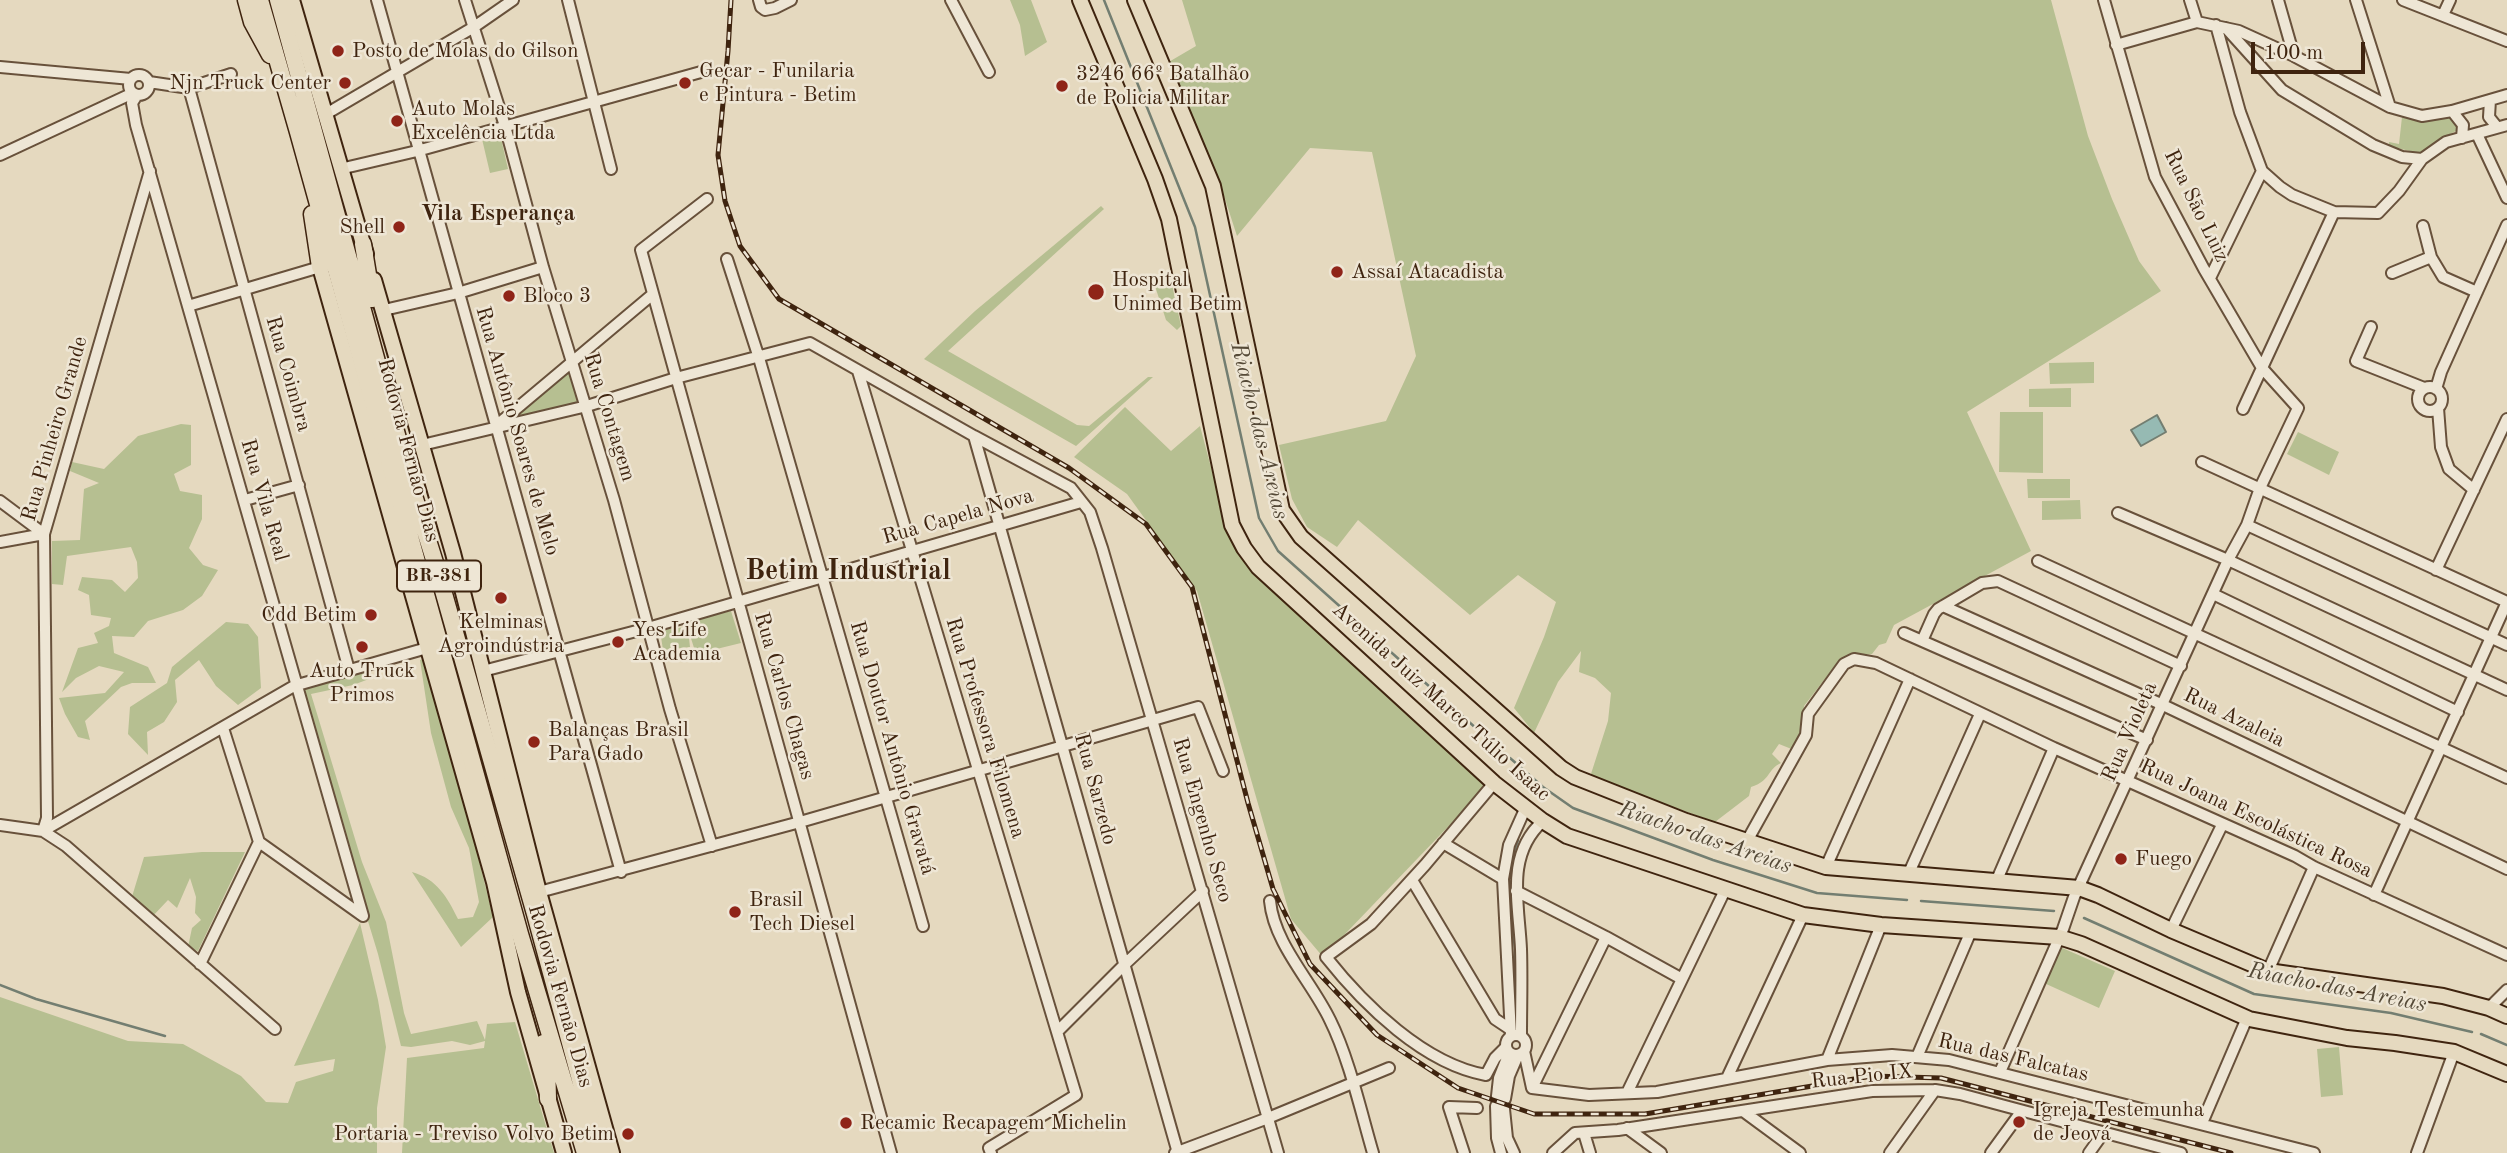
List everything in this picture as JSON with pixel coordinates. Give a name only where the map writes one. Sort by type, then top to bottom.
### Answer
[{"type":"highway","points":[[246,0],[262,43],[280,69]]},
{"type":"highway","name":"Rodovia Fernão Dias","points":[[260,0],[299,132],[519,931],[585,1153]]},
{"type":"highway","name":"Rodovia Fernão Dias","points":[[278,0],[411,486],[497,781],[600,1153]]},
{"type":"highway","name":"BR-381","points":[[299,132],[320,267]]},
{"type":"highway","points":[[363,244],[379,330],[408,454],[411,486]]},
{"type":"highway","points":[[519,931],[547,1061],[548,1099]]},
{"type":"highway","points":[[573,1010],[582,1088]]},
{"type":"main road","name":"Rodovia Fernão Dias","points":[[292,0],[453,553],[539,892],[612,1153]]},
{"type":"main road","name":"Avenida Juiz Marco Túlio Isaac","points":[[1080,0],[1169,219],[1232,525],[1244,548],[1258,567],[1494,783],[1543,821],[1567,836],[1803,915],[1881,925],[2059,937],[2081,944],[2246,1018],[2347,1038],[2395,1042],[2454,1052],[2507,1074]]},
{"type":"main road","name":"Avenida Juiz Marco Túlio Isaac","points":[[1135,0],[1213,186],[1282,510],[1301,537],[1562,768],[1575,777],[1686,821],[1826,867],[2078,888],[2269,971],[2444,996],[2489,1008],[2507,1016]]},
{"type":"main road","name":"Rodovia Fernão Dias","points":[[320,267],[494,882],[518,992],[564,1153]]},
{"type":"street","name":"Rua Antônio Soares de Melo","points":[[377,0],[417,151],[621,872]]},
{"type":"street","name":"Rua Contagem","points":[[465,0],[505,126],[543,267],[587,406],[712,846]]},
{"type":"street","points":[[326,114],[474,27],[513,0]]},
{"type":"street","points":[[568,0],[611,169]]},
{"type":"street","points":[[762,5],[775,8],[791,0]]},
{"type":"street","points":[[951,0],[989,72]]},
{"type":"street","name":"Rua São Luiz","points":[[2104,0],[2155,177],[2262,368],[2298,408]]},
{"type":"street","points":[[2190,0],[2197,22]]},
{"type":"street","points":[[2278,0],[2294,56]]},
{"type":"street","points":[[2357,0],[2390,107]]},
{"type":"street","points":[[2403,0],[2507,41]]},
{"type":"street","points":[[2444,15],[2450,0]]},
{"type":"street","points":[[2116,44],[2197,22],[2239,31],[2294,56],[2390,107],[2423,116],[2452,111],[2507,95]]},
{"type":"street","points":[[2220,26],[2282,90],[2373,145],[2402,157],[2422,159]]},
{"type":"street","points":[[2220,26],[2240,112],[2262,171],[2292,195],[2334,212],[2378,212],[2399,191],[2422,159],[2446,142],[2502,126]]},
{"type":"street","points":[[0,67],[131,79],[139,75],[145,76],[149,82],[148,91],[143,95],[135,94],[0,155]]},
{"type":"street","points":[[340,169],[417,151],[701,72]]},
{"type":"street","points":[[149,82],[189,88],[230,75]]},
{"type":"street","points":[[131,79],[129,85],[135,94]]},
{"type":"street","name":"Rua Coimbra","points":[[189,88],[349,670]]},
{"type":"street","name":"Rua Vila Real","points":[[135,94],[132,103],[150,171],[363,916],[259,842]]},
{"type":"street","points":[[2490,100],[2489,117],[2502,126]]},
{"type":"street","points":[[2452,111],[2463,125],[2462,138]]},
{"type":"street","points":[[2477,134],[2507,198]]},
{"type":"street","name":"Rua Pinheiro Grande","points":[[43,831],[47,818],[44,534],[150,171]]},
{"type":"street","points":[[2210,278],[2262,171]]},
{"type":"street","name":"Rua Carlos Chagas","points":[[707,199],[641,250],[891,1153]]},
{"type":"street","points":[[2243,409],[2334,212]]},
{"type":"street","points":[[2436,389],[2441,372],[2507,225]]},
{"type":"street","points":[[2423,226],[2431,257],[2443,277],[2477,292]]},
{"type":"street","points":[[2392,273],[2431,257]]},
{"type":"street","name":"Rua Doutor Antônio Gravatá","points":[[727,260],[759,358],[923,926]]},
{"type":"street","points":[[188,306],[320,267]]},
{"type":"street","points":[[384,310],[458,293],[543,267]]},
{"type":"street","points":[[495,427],[653,295]]},
{"type":"street","points":[[2371,327],[2356,361],[2424,388],[2436,389]]},
{"type":"street","points":[[422,445],[587,406],[676,378],[810,343],[1071,488],[1081,502]]},
{"type":"street","name":"Rua Professora Filomena","points":[[858,371],[1076,1095],[990,1151]]},
{"type":"street","points":[[2424,388],[2418,394],[2419,405],[2429,411],[2438,408]]},
{"type":"street","points":[[2436,389],[2442,398],[2438,408],[2441,447],[2449,469],[2473,490]]},
{"type":"street","name":"Rua Violeta","points":[[2000,1072],[2078,888],[2247,525],[2260,488],[2298,408]]},
{"type":"street","points":[[2436,570],[2507,419]]},
{"type":"street","name":"Rua Sarzedo","points":[[974,436],[1177,1152]]},
{"type":"street","points":[[2202,462],[2507,602],[2374,895]]},
{"type":"street","points":[[245,500],[299,485]]},
{"type":"street","points":[[0,501],[44,534]]},
{"type":"street","name":"Rua Capela Nova","points":[[483,671],[648,628],[1081,502]]},
{"type":"street","name":"Rua Engenho Seco","points":[[1081,502],[1090,512],[1154,719],[1278,1153]]},
{"type":"street","points":[[2118,513],[2507,690]]},
{"type":"street","points":[[2247,525],[2507,645]]},
{"type":"street","points":[[0,542],[44,534]]},
{"type":"street","points":[[2038,561],[2507,778]]},
{"type":"street","points":[[1922,641],[1934,614],[1942,606],[1982,583],[1998,581],[2180,666]]},
{"type":"street","points":[[2213,594],[2458,712]]},
{"type":"street","name":"Rua Azaleia","points":[[1942,606],[2163,705],[2507,869]]},
{"type":"street","points":[[1904,632],[2147,740]]},
{"type":"street","points":[[43,831],[297,685],[427,648]]},
{"type":"street","name":"Rua Joana Escolástica Rosa","points":[[1747,841],[1805,735],[1808,714],[1844,664],[1854,659],[1876,663],[1980,714],[2507,955]]},
{"type":"street","points":[[1826,867],[1910,679]]},
{"type":"street","points":[[539,892],[800,822],[1198,707],[1223,771]]},
{"type":"street","points":[[1908,875],[1980,714]]},
{"type":"street","points":[[200,964],[259,842],[223,728]]},
{"type":"street","points":[[1996,881],[2054,748]]},
{"type":"street","points":[[1412,880],[1495,1019],[1526,1045],[1495,1058],[1486,1075],[1422,1048],[1382,1018],[1326,957],[1371,924],[1494,783]]},
{"type":"street","points":[[1514,1033],[1503,879],[1509,845],[1526,807]]},
{"type":"street","points":[[1532,1088],[1506,1040],[1514,1033],[1521,947],[1516,891],[1520,859],[1527,840],[1543,821]]},
{"type":"street","points":[[0,825],[43,831],[66,846],[275,1029]]},
{"type":"street","points":[[2171,930],[2222,825]]},
{"type":"street","points":[[1443,843],[1503,879]]},
{"type":"street","points":[[2269,971],[2314,867]]},
{"type":"street","points":[[1628,1093],[1726,888]]},
{"type":"street","points":[[1057,1032],[1203,891]]},
{"type":"street","points":[[1516,891],[1682,979]]},
{"type":"street","points":[[1270,901],[1272,916],[1302,976],[1330,1020],[1353,1083],[1373,1153]]},
{"type":"street","points":[[1727,1078],[1803,915]]},
{"type":"street","points":[[1827,1060],[1881,925]]},
{"type":"street","points":[[1917,1057],[1971,931]]},
{"type":"street","points":[[1532,1088],[1606,937]]},
{"type":"street","points":[[2489,1008],[2507,990]]},
{"type":"street","points":[[2202,1124],[2246,1018]]},
{"type":"street","points":[[1501,1153],[1497,1138],[1499,1078],[1514,1052]]},
{"type":"street","points":[[2417,1153],[2454,1052]]},
{"type":"street","name":"Rua das Falcatas","points":[[1532,1088],[1589,1095],[1657,1092],[1827,1060],[1892,1055],[1917,1057],[1949,1060],[2000,1072],[2314,1153]]},
{"type":"street","points":[[1177,1152],[1389,1068]]},
{"type":"street","points":[[1890,1153],[1935,1090]]},
{"type":"street","name":"Rua Pio IX","points":[[1584,1133],[1872,1091],[1935,1090],[1960,1094],[2181,1153]]},
{"type":"street","points":[[1500,1103],[1507,1138],[1514,1153]]},
{"type":"street","points":[[1464,1153],[1449,1107],[1477,1108]]},
{"type":"street","points":[[1743,1111],[1800,1153]]},
{"type":"street","points":[[1991,1153],[2021,1112]]},
{"type":"street","points":[[1627,1128],[1661,1153]]},
{"type":"street","points":[[2089,1153],[2104,1132]]},
{"type":"street","points":[[1553,1153],[1575,1133],[1584,1133],[1590,1153]]},
{"type":"green space","points":[[1010,0],[1031,0],[1047,42],[1025,56],[1020,25]]},
{"type":"green space","points":[[1182,0],[2051,0],[2088,136],[2139,261],[2161,291],[1967,412],[2031,551],[1894,625],[1886,643],[1879,645],[1872,654],[1841,658],[1804,706],[1805,731],[1794,750],[1779,744],[1772,754],[1781,763],[1773,768],[1762,782],[1751,787],[1749,796],[1715,822],[1590,777],[1608,721],[1611,693],[1595,678],[1579,672],[1581,651],[1558,682],[1534,733],[1514,708],[1556,602],[1518,575],[1470,615],[1358,520],[1337,547],[1307,527],[1292,499],[1279,445],[1386,421],[1416,356],[1372,152],[1310,148],[1237,236],[1225,199],[1167,63],[1196,46]]},
{"type":"green space","points":[[2449,113],[2458,123],[2458,130],[2422,154],[2389,146],[2389,142],[2399,144],[2402,117]]},
{"type":"green space","points":[[500,134],[508,169],[490,173],[482,139]]},
{"type":"green space","points":[[1101,206],[1104,209],[948,351],[1077,425],[1089,426],[1148,377],[1153,377],[1076,446],[924,359],[975,311]]},
{"type":"green space","points":[[1171,280],[1181,326],[1177,330],[1166,320],[1155,286]]},
{"type":"green space","points":[[2094,362],[2094,383],[2050,384],[2049,363]]},
{"type":"green space","points":[[572,364],[583,403],[503,423]]},
{"type":"green space","points":[[2071,388],[2071,407],[2029,407],[2029,389]]},
{"type":"green space","points":[[1125,407],[1171,451],[1200,426],[1230,539],[1247,566],[1490,783],[1323,957],[1291,919],[1197,591],[1127,494],[1074,457]]},
{"type":"green space","points":[[2000,412],[2043,412],[2043,473],[1999,472]]},
{"type":"green space","points":[[181,424],[191,425],[191,465],[174,474],[180,491],[202,495],[202,519],[189,548],[203,565],[218,570],[202,596],[183,610],[148,621],[134,637],[112,636],[114,653],[148,667],[156,683],[132,683],[121,687],[85,721],[90,740],[78,737],[59,698],[105,693],[124,672],[99,666],[76,678],[62,692],[78,648],[98,643],[94,633],[109,626],[111,618],[91,615],[89,595],[78,590],[82,577],[112,580],[125,592],[138,578],[137,562],[131,547],[67,556],[63,585],[52,584],[52,541],[80,540],[84,489],[99,483],[70,471],[72,462],[104,469],[138,436]]},
{"type":"green space","points":[[2298,432],[2339,452],[2329,475],[2287,454]]},
{"type":"green space","points":[[2027,479],[2070,479],[2070,498],[2028,498]]},
{"type":"green space","points":[[2080,500],[2081,519],[2042,520],[2042,501]]},
{"type":"green space","points":[[731,611],[741,643],[696,654],[688,629],[690,647],[663,650],[660,630],[687,627],[687,622]]},
{"type":"green space","points":[[226,622],[248,624],[258,637],[261,688],[238,705],[216,686],[199,660],[175,680],[177,702],[164,722],[147,732],[148,755],[128,734],[130,707],[167,683],[172,667]]},
{"type":"green space","points":[[424,659],[493,917],[461,947],[412,872],[435,884],[450,903],[458,919],[473,917],[479,902],[469,848],[451,807],[431,733],[420,660]]},
{"type":"green space","points":[[366,668],[369,679],[311,694],[362,862],[386,922],[404,1013],[411,1034],[477,1021],[485,1040],[487,1024],[515,1022],[554,1153],[402,1153],[407,1058],[484,1048],[485,1041],[470,1045],[452,1041],[401,1046],[378,954],[297,688]]},
{"type":"green space","points":[[202,852],[245,852],[198,951],[188,947],[192,928],[201,920],[195,913],[196,897],[190,878],[177,908],[168,900],[151,918],[131,900],[144,857]]},
{"type":"green space","points":[[360,923],[386,1047],[377,1108],[377,1153],[0,1153],[0,997],[128,1041],[183,1044],[241,1076],[266,1102],[288,1103],[296,1082],[333,1071],[335,1059],[294,1066]]},
{"type":"green space","points":[[2060,947],[2115,971],[2099,1008],[2044,983]]},
{"type":"green space","points":[[2339,1047],[2343,1095],[2321,1097],[2317,1049]]},
{"type":"water","points":[[2157,415],[2166,432],[2141,446],[2131,430]]},
{"type":"waterway","name":"Riacho das Areias","points":[[1104,0],[1195,227],[1259,518],[1278,551],[1497,747]]},
{"type":"waterway","name":"Riacho das Areias","points":[[1510,758],[1543,787],[1573,808],[1713,860],[1817,893],[1907,900]]},
{"type":"waterway","points":[[1511,861],[1518,840]]},
{"type":"waterway","name":"Riacho das Areias","points":[[1921,901],[2054,911]]},
{"type":"waterway","points":[[1510,909],[1515,948],[1514,1000]]},
{"type":"waterway","name":"Riacho das Areias","points":[[2084,918],[2254,994],[2391,1013],[2472,1032]]},
{"type":"waterway","points":[[0,985],[36,999],[165,1036]]},
{"type":"waterway","name":"Riacho das Areias","points":[[2481,1034],[2507,1045]]},
{"type":"railway","points":[[731,0],[718,155],[725,201],[740,246],[779,299],[1069,468],[1146,524],[1192,587],[1273,889],[1310,964],[1377,1035],[1458,1088],[1534,1114],[1645,1114],[1872,1076],[1941,1078],[2231,1153]]},
{"type":"place","name":"Posto de Molas do Gilson","points":[[338,51]]},
{"type":"place","name":"Njn Truck Center","points":[[345,83]]},
{"type":"place","name":"Gecar - Funilaria e Pintura - Betim","points":[[685,83]]},
{"type":"place","name":"3246 66º Batalhão de Policia Militar","points":[[1062,86]]},
{"type":"place","name":"Auto Molas Excelência Ltda","points":[[397,121]]},
{"type":"place","name":"Shell","points":[[399,227]]},
{"type":"place","name":"Assaí Atacadista","points":[[1337,272]]},
{"type":"place","name":"Hospital Unimed Betim","points":[[1096,292]]},
{"type":"place","name":"Bloco 3","points":[[509,296]]},
{"type":"place","name":"Kelminas Agroindústria","points":[[501,598]]},
{"type":"place","name":"Cdd Betim","points":[[371,615]]},
{"type":"place","name":"Yes Life Academia","points":[[618,642]]},
{"type":"place","name":"Auto Truck Primos","points":[[362,647]]},
{"type":"place","name":"Balanças Brasil Para Gado","points":[[534,742]]},
{"type":"place","name":"Fuego","points":[[2121,859]]},
{"type":"place","name":"Brasil Tech Diesel","points":[[735,912]]},
{"type":"place","name":"Igreja Testemunha de Jeová","points":[[2019,1122]]},
{"type":"place","name":"Recamic Recapagem Michelin","points":[[846,1123]]},
{"type":"place","name":"Portaria - Treviso Volvo Betim","points":[[628,1134]]},
{"type":"district","name":"Vila Esperança","points":[[498,214]]},
{"type":"district","name":"Betim Industrial","points":[[848,572]]}]
